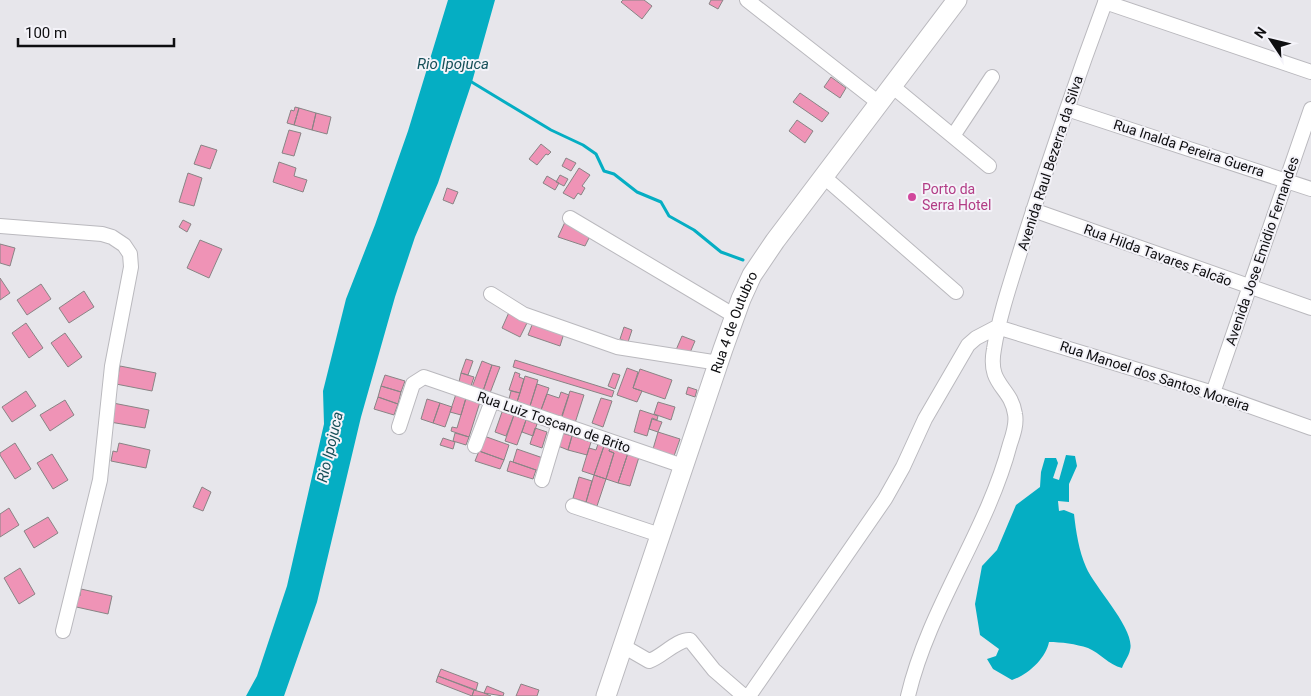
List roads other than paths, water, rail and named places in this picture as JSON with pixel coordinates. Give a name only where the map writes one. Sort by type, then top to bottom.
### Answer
[{"type":"main road","name":"Rua 4 de Outubro","points":[[606,696],[735,316],[752,275],[823,176],[957,0]]},
{"type":"street","points":[[747,0],[879,103]]},
{"type":"street","points":[[1106,1],[1311,72]]},
{"type":"street","name":"Avenida Raul Bezerra da Silva","points":[[908,696],[928,637],[996,489],[1012,438],[1015,414],[1012,404],[994,377],[992,369],[997,327],[1033,210],[1106,1]]},
{"type":"street","points":[[953,136],[992,77]]},
{"type":"street","points":[[892,86],[989,166]]},
{"type":"street","name":"Rua Inalda Pereira Guerra","points":[[1067,109],[1311,189]]},
{"type":"street","name":"Avenida Jose Emidio Fernandes","points":[[1212,394],[1311,109]]},
{"type":"street","points":[[823,176],[956,292]]},
{"type":"street","name":"Rua Hilda Tavares Falcão","points":[[1033,210],[1249,288],[1311,308]]},
{"type":"street","points":[[570,218],[735,316]]},
{"type":"street","points":[[0,226],[102,234],[124,245],[130,254],[131,267],[112,366],[100,480],[63,630]]},
{"type":"street","points":[[491,294],[522,314],[617,347],[719,363]]},
{"type":"street","points":[[749,696],[885,499],[903,467],[925,419],[968,345],[976,338],[997,327]]},
{"type":"street","name":"Rua Manoel dos Santos Moreira","points":[[997,327],[1212,394],[1311,428]]},
{"type":"street","name":"Rua Luiz Toscano de Brito","points":[[399,427],[413,384],[417,379],[424,377],[684,466]]},
{"type":"street","points":[[475,446],[492,401]]},
{"type":"street","points":[[542,480],[559,423]]},
{"type":"street","points":[[572,506],[660,535]]},
{"type":"street","points":[[623,646],[649,661],[682,642],[690,640],[714,670],[744,696]]},
{"type":"water","name":"Rio Ipojuca","points":[[448,0],[495,0],[472,82],[438,183],[415,237],[395,297],[361,417],[317,602],[284,696],[246,696],[257,676],[287,586],[324,424],[323,391],[346,299],[375,225],[408,131]]},
{"type":"water","points":[[1066,455],[1075,456],[1077,466],[1069,484],[1069,502],[1058,501],[1059,511],[1064,510],[1074,514],[1078,541],[1086,567],[1121,620],[1130,642],[1130,650],[1122,668],[1088,648],[1079,645],[1049,642],[1040,660],[1030,670],[1012,680],[993,669],[987,659],[996,656],[999,649],[980,635],[975,604],[982,566],[997,550],[1016,505],[1040,487],[1041,472],[1045,458],[1056,458],[1058,463],[1053,478],[1059,480]]},
{"type":"waterway","points":[[470,81],[551,130],[583,145],[596,154],[604,171],[614,174],[637,192],[661,202],[669,216],[694,230],[721,252],[743,260]]},
{"type":"place","name":"Porto da Serra Hotel","points":[[912,197]]}]
